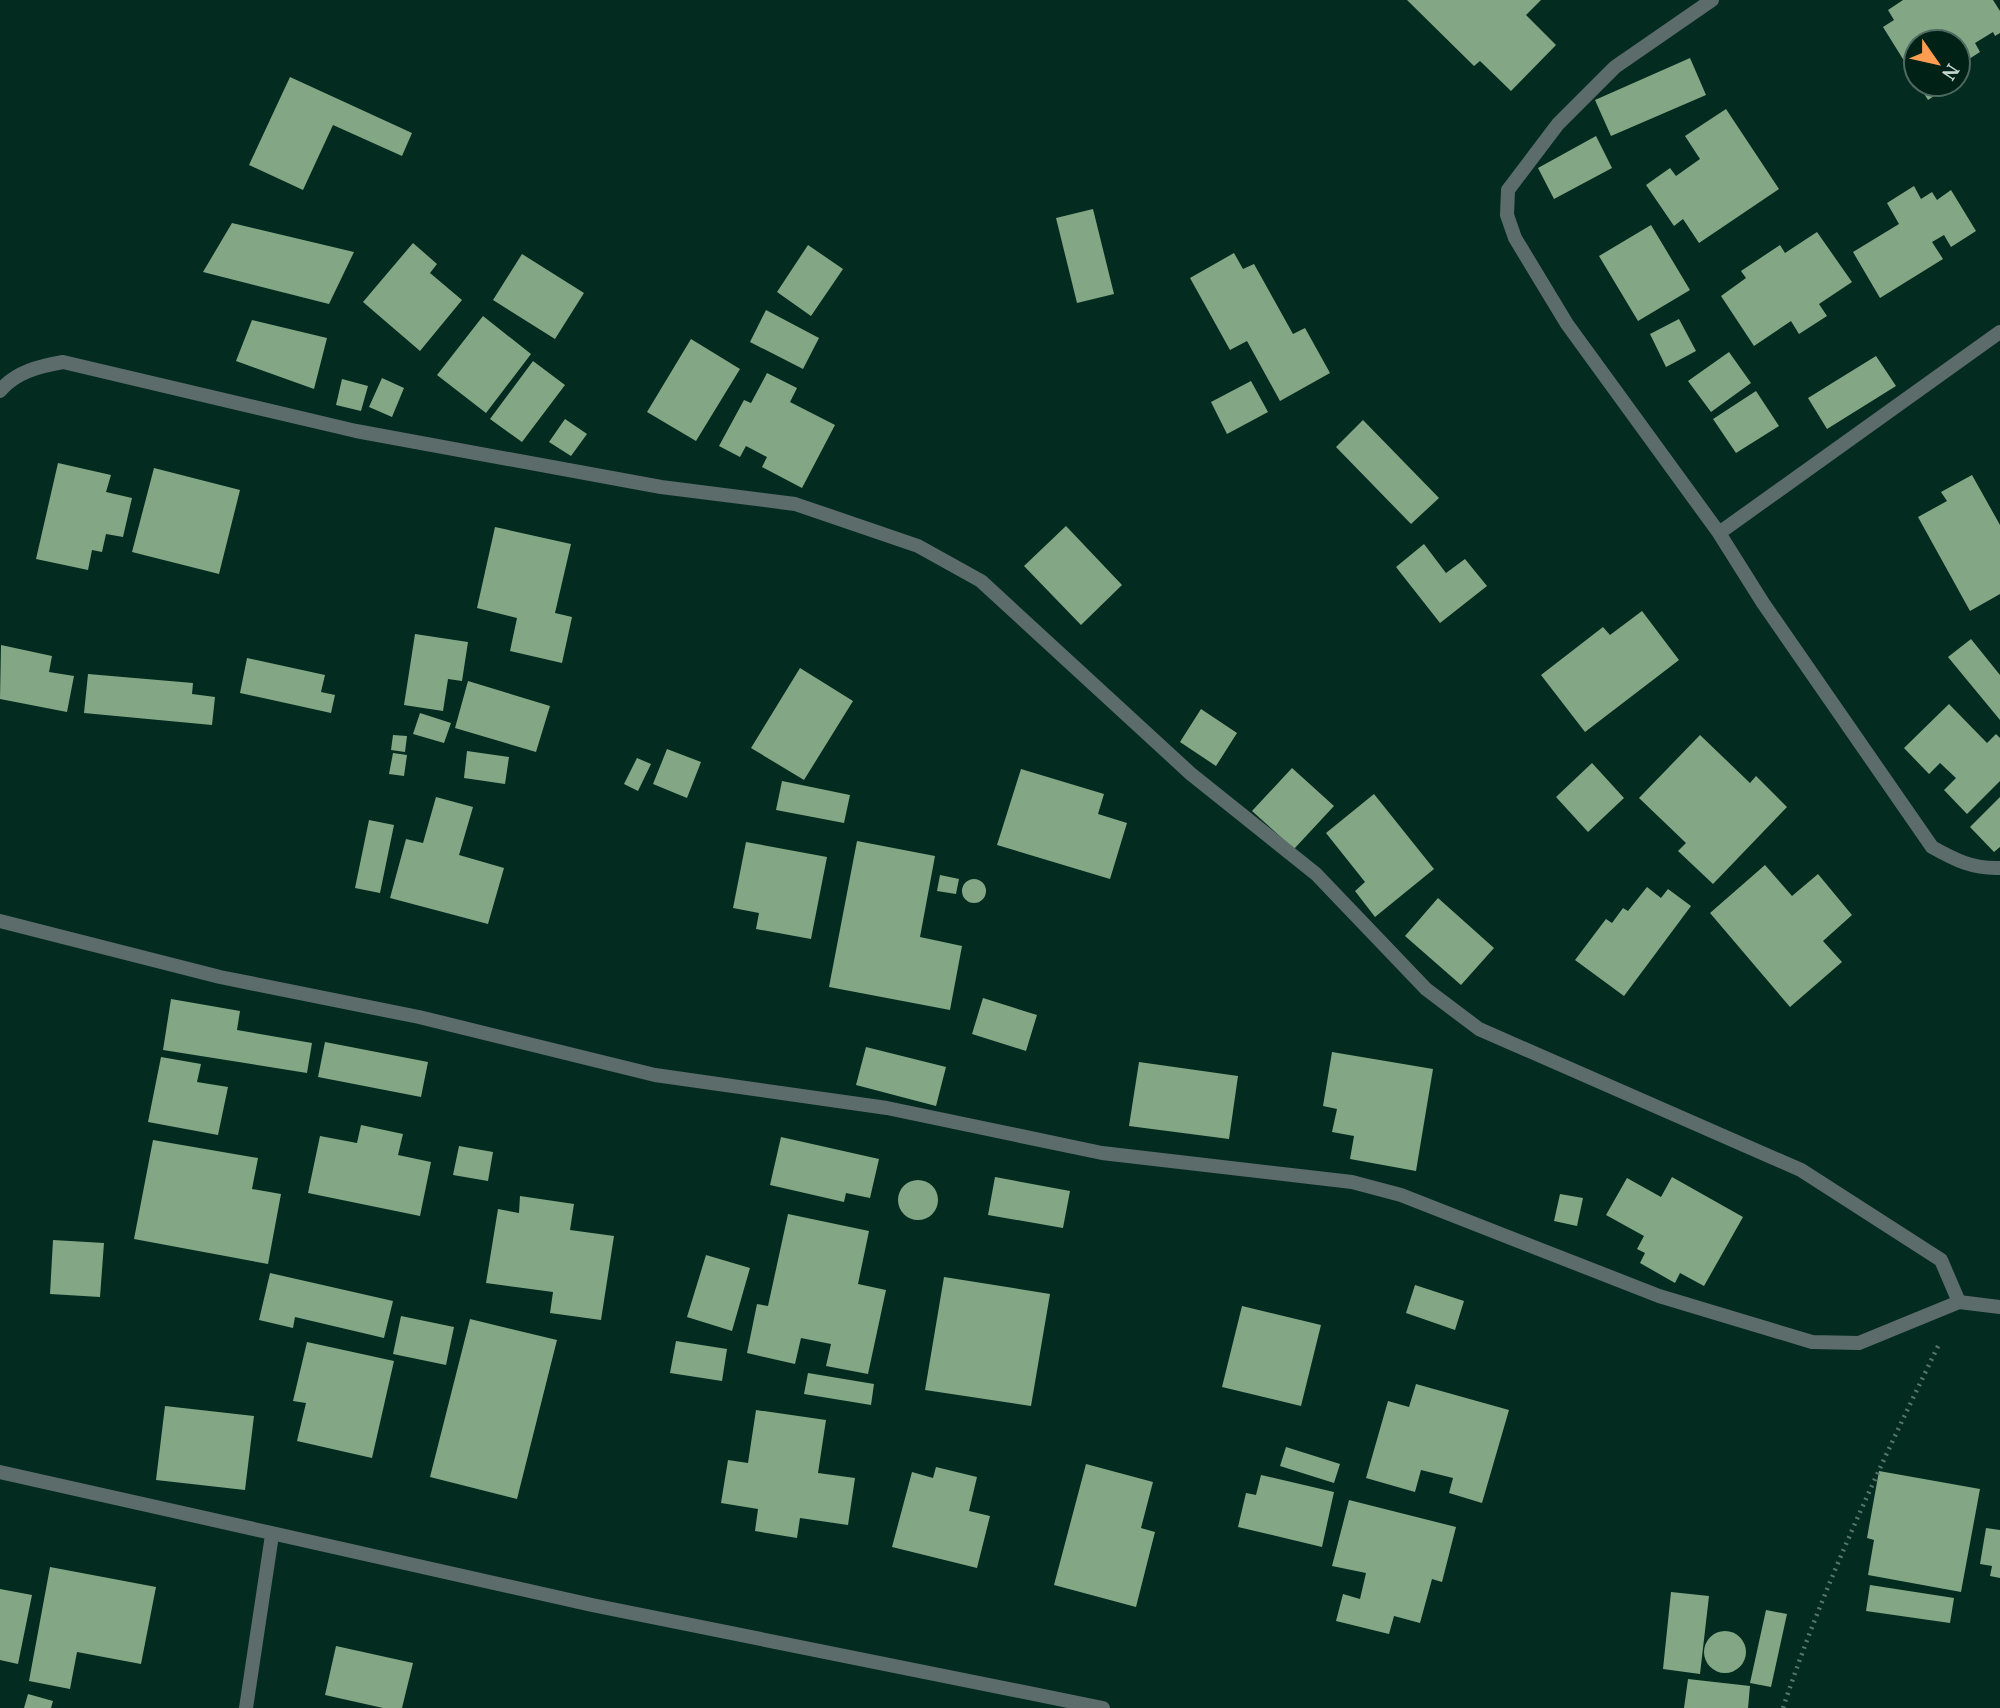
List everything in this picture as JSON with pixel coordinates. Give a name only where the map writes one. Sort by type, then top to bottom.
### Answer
[{"type":"street","points":[[1712,0],[1615,67],[1558,124],[1508,190],[1507,215],[1515,238],[1567,324],[1719,533],[1763,603],[1932,847],[1960,863],[1985,869],[2000,868]]},
{"type":"street","points":[[1719,533],[2000,332]]},
{"type":"street","points":[[3,382],[30,370],[63,362],[356,431],[661,487],[795,504],[918,546],[981,581],[1191,775],[1316,874],[1426,989],[1479,1029],[1801,1170],[1941,1260],[1959,1302]]},
{"type":"street","points":[[0,921],[220,977],[419,1017],[655,1075],[887,1108],[1102,1153],[1352,1182],[1401,1195],[1659,1296],[1812,1342],[1859,1343],[1959,1302],[2000,1307]]},
{"type":"street","points":[[0,1472],[592,1605],[1103,1708]]},
{"type":"street","points":[[246,1708],[272,1535]]},
{"type":"path","points":[[1783,1708],[1807,1635],[1871,1485],[1959,1302]]},
{"type":"building","points":[[1407,0],[1541,0],[1526,15],[1556,45],[1511,91],[1480,61],[1474,66]]},
{"type":"building","points":[[1903,0],[1993,0],[2000,11],[2000,33],[1995,36],[1993,32],[1975,43],[1980,52],[1972,57],[1972,28],[1902,28],[1902,58],[1883,27],[1894,20],[1888,10]]},
{"type":"building","points":[[1690,58],[1706,95],[1611,136],[1595,100]]},
{"type":"building","points":[[290,77],[412,133],[402,156],[333,125],[303,190],[249,165]]},
{"type":"building","points":[[1726,109],[1779,189],[1699,243],[1683,219],[1674,226],[1646,185],[1670,168],[1676,176],[1700,159],[1685,136]]},
{"type":"building","points":[[1596,136],[1612,168],[1554,199],[1538,168]]},
{"type":"building","points":[[1914,186],[1921,199],[1932,192],[1937,200],[1951,190],[1976,231],[1951,247],[1944,235],[1932,242],[1943,259],[1880,298],[1853,252],[1899,224],[1887,203]]},
{"type":"building","points":[[1093,209],[1114,294],[1077,303],[1056,218]]},
{"type":"building","points":[[232,223],[354,252],[329,304],[203,272]]},
{"type":"building","points":[[1651,225],[1690,290],[1638,321],[1599,256]]},
{"type":"building","points":[[1817,232],[1852,282],[1819,304],[1827,316],[1799,334],[1791,321],[1754,346],[1721,296],[1746,278],[1741,271],[1780,245],[1785,253]]},
{"type":"building","points":[[413,243],[437,264],[430,273],[462,300],[420,351],[363,302]]},
{"type":"building","points":[[808,245],[843,269],[811,316],[777,292]]},
{"type":"building","points":[[1234,253],[1243,269],[1254,264],[1293,334],[1305,328],[1330,373],[1280,401],[1247,341],[1230,350],[1190,278]]},
{"type":"building","points":[[522,254],[584,293],[555,339],[493,300]]},
{"type":"building","points":[[766,310],[819,338],[803,369],[750,342]]},
{"type":"building","points":[[483,316],[531,354],[486,413],[437,375]]},
{"type":"building","points":[[1679,319],[1696,351],[1666,367],[1650,334]]},
{"type":"building","points":[[252,320],[327,338],[314,389],[236,361]]},
{"type":"building","points":[[691,339],[740,369],[696,441],[647,412]]},
{"type":"building","points":[[1729,352],[1751,383],[1711,412],[1688,381]]},
{"type":"building","points":[[1876,356],[1896,386],[1827,429],[1808,398]]},
{"type":"building","points":[[533,361],[565,385],[522,442],[490,419]]},
{"type":"building","points":[[767,373],[797,388],[790,402],[835,425],[802,488],[762,467],[767,457],[746,446],[740,457],[719,446],[744,400],[751,403]]},
{"type":"building","points":[[382,378],[404,388],[392,417],[369,407]]},
{"type":"building","points":[[342,379],[368,386],[361,411],[336,405]]},
{"type":"building","points":[[1251,381],[1268,412],[1227,434],[1211,402]]},
{"type":"building","points":[[1756,391],[1779,426],[1736,453],[1713,419]]},
{"type":"building","points":[[565,419],[587,434],[571,456],[549,442]]},
{"type":"building","points":[[1363,420],[1439,498],[1411,524],[1336,447]]},
{"type":"building","points":[[58,463],[111,475],[106,492],[132,498],[123,537],[106,534],[102,552],[92,550],[88,570],[36,559]]},
{"type":"building","points":[[154,468],[240,490],[219,574],[132,552]]},
{"type":"building","points":[[1972,475],[2000,525],[2000,594],[1970,611],[1918,517],[1947,501],[1941,492]]},
{"type":"building","points":[[1066,526],[1122,585],[1081,625],[1024,566]]},
{"type":"building","points":[[495,527],[571,544],[555,613],[572,617],[562,663],[510,651],[517,618],[477,608]]},
{"type":"building","points":[[1424,544],[1446,573],[1465,559],[1487,586],[1440,623],[1396,567]]},
{"type":"building","points":[[1642,611],[1679,660],[1585,732],[1541,675],[1603,627],[1610,635]]},
{"type":"building","points":[[415,634],[468,642],[462,681],[448,679],[443,711],[404,705]]},
{"type":"building","points":[[1971,639],[2000,675],[2000,720],[1948,657]]},
{"type":"building","points":[[1,645],[52,656],[49,672],[74,676],[67,712],[0,699]]},
{"type":"building","points":[[247,658],[325,675],[321,692],[335,695],[331,713],[240,693]]},
{"type":"building","points":[[800,668],[853,701],[804,780],[751,748]]},
{"type":"building","points":[[88,674],[193,683],[192,694],[215,697],[212,725],[84,713]]},
{"type":"building","points":[[468,681],[550,706],[536,752],[455,728]]},
{"type":"building","points":[[1949,704],[1987,743],[1996,734],[2000,738],[2000,781],[1967,814],[1944,790],[1956,778],[1940,763],[1929,774],[1904,748]]},
{"type":"building","points":[[1201,709],[1237,733],[1216,766],[1180,742]]},
{"type":"building","points":[[420,713],[451,723],[444,743],[413,734]]},
{"type":"building","points":[[393,735],[407,736],[405,752],[391,750]]},
{"type":"building","points":[[1700,735],[1750,783],[1756,776],[1787,807],[1713,884],[1678,851],[1686,843],[1639,798]]},
{"type":"building","points":[[667,749],[701,762],[687,798],[653,784]]},
{"type":"building","points":[[467,751],[509,757],[505,784],[464,778]]},
{"type":"building","points":[[393,753],[407,755],[404,776],[389,774]]},
{"type":"building","points":[[637,758],[651,764],[638,791],[624,784]]},
{"type":"building","points":[[1592,763],[1624,798],[1588,832],[1556,797]]},
{"type":"building","points":[[1292,768],[1334,806],[1294,849],[1252,811]]},
{"type":"building","points":[[1021,769],[1104,794],[1098,814],[1127,823],[1110,879],[997,845]]},
{"type":"building","points":[[782,781],[850,795],[844,823],[776,810]]},
{"type":"building","points":[[1374,794],[1434,869],[1375,917],[1355,891],[1365,882],[1326,833]]},
{"type":"building","points":[[436,797],[473,807],[459,855],[504,868],[488,924],[390,898],[406,839],[423,843]]},
{"type":"building","points":[[2000,797],[2000,847],[1994,852],[1970,827]]},
{"type":"building","points":[[369,820],[394,825],[380,893],[355,888]]},
{"type":"building","points":[[857,841],[935,856],[920,937],[962,946],[950,1010],[829,987]]},
{"type":"building","points":[[746,842],[827,857],[811,939],[756,929],[759,913],[733,908]]},
{"type":"building","points":[[1765,865],[1792,896],[1818,874],[1852,915],[1823,941],[1842,962],[1790,1007],[1710,913]]},
{"type":"building","points":[[940,875],[959,879],[956,894],[937,891]]},
{"type":"building","points":[[974,879],[982,883],[986,891],[982,899],[974,903],[966,899],[962,891],[966,883]]},
{"type":"building","points":[[1647,887],[1661,898],[1668,889],[1691,906],[1624,996],[1575,960],[1606,919],[1612,923],[1623,908],[1628,911]]},
{"type":"building","points":[[1438,898],[1494,948],[1461,985],[1405,936]]},
{"type":"building","points":[[983,998],[1037,1015],[1026,1051],[972,1034]]},
{"type":"building","points":[[171,999],[240,1011],[237,1030],[312,1043],[307,1073],[163,1050]]},
{"type":"building","points":[[325,1042],[428,1062],[421,1097],[318,1077]]},
{"type":"building","points":[[866,1047],[946,1067],[936,1106],[856,1085]]},
{"type":"building","points":[[1332,1052],[1433,1069],[1416,1171],[1350,1159],[1354,1136],[1332,1132],[1337,1109],[1323,1106]]},
{"type":"building","points":[[161,1057],[201,1064],[197,1082],[228,1087],[218,1135],[148,1122]]},
{"type":"building","points":[[1139,1062],[1238,1076],[1229,1139],[1129,1126]]},
{"type":"building","points":[[361,1125],[403,1134],[398,1155],[431,1162],[420,1216],[308,1193],[320,1136],[357,1143]]},
{"type":"building","points":[[781,1137],[879,1159],[870,1198],[846,1193],[844,1202],[770,1185]]},
{"type":"building","points":[[153,1140],[258,1158],[252,1189],[281,1194],[268,1264],[134,1239]]},
{"type":"building","points":[[459,1146],[493,1152],[488,1181],[453,1175]]},
{"type":"building","points":[[995,1177],[1070,1191],[1063,1228],[988,1215]]},
{"type":"building","points":[[1672,1177],[1743,1217],[1704,1286],[1680,1273],[1675,1283],[1640,1263],[1645,1253],[1637,1249],[1644,1236],[1606,1215],[1627,1178],[1661,1197]]},
{"type":"building","points":[[918,1180],[932,1186],[938,1200],[932,1214],[918,1220],[904,1214],[898,1200],[904,1186]]},
{"type":"building","points":[[1560,1194],[1583,1198],[1577,1226],[1554,1221]]},
{"type":"building","points":[[520,1196],[574,1204],[570,1230],[614,1236],[601,1320],[550,1313],[553,1292],[486,1283],[498,1209],[519,1213]]},
{"type":"building","points":[[788,1214],[869,1231],[858,1284],[886,1290],[868,1374],[826,1366],[831,1344],[801,1338],[795,1364],[747,1353],[757,1304],[768,1306]]},
{"type":"building","points":[[53,1240],[104,1243],[100,1297],[50,1294]]},
{"type":"building","points":[[706,1255],[750,1268],[732,1331],[687,1317]]},
{"type":"building","points":[[270,1273],[393,1301],[384,1338],[295,1317],[293,1328],[259,1320]]},
{"type":"building","points":[[944,1277],[1050,1294],[1031,1406],[925,1390]]},
{"type":"building","points":[[1415,1285],[1464,1301],[1455,1330],[1406,1313]]},
{"type":"building","points":[[1242,1306],[1321,1325],[1301,1406],[1222,1387]]},
{"type":"building","points":[[401,1316],[454,1327],[446,1365],[393,1354]]},
{"type":"building","points":[[470,1319],[557,1340],[517,1499],[430,1477]]},
{"type":"building","points":[[676,1341],[727,1349],[722,1381],[670,1373]]},
{"type":"building","points":[[307,1342],[394,1361],[372,1458],[297,1441],[306,1403],[293,1401]]},
{"type":"building","points":[[808,1373],[874,1384],[871,1405],[804,1394]]},
{"type":"building","points":[[1416,1384],[1509,1410],[1482,1503],[1449,1493],[1453,1478],[1421,1470],[1415,1492],[1366,1478],[1388,1401],[1409,1407]]},
{"type":"building","points":[[165,1406],[254,1416],[245,1490],[156,1480]]},
{"type":"building","points":[[756,1410],[826,1420],[818,1473],[855,1478],[848,1525],[800,1518],[797,1538],[755,1531],[758,1509],[721,1503],[728,1460],[748,1463]]},
{"type":"building","points":[[1286,1447],[1340,1464],[1334,1483],[1280,1466]]},
{"type":"building","points":[[1086,1464],[1153,1482],[1141,1528],[1155,1532],[1136,1607],[1054,1585]]},
{"type":"building","points":[[936,1467],[977,1477],[969,1511],[990,1516],[977,1568],[892,1547],[912,1472],[933,1478]]},
{"type":"building","points":[[1879,1471],[1980,1489],[1961,1592],[1868,1575],[1874,1540],[1867,1538]]},
{"type":"building","points":[[1261,1475],[1334,1492],[1322,1547],[1238,1527],[1246,1493],[1256,1495]]},
{"type":"building","points":[[1349,1500],[1456,1527],[1442,1582],[1432,1579],[1420,1623],[1394,1616],[1389,1634],[1336,1621],[1343,1594],[1360,1599],[1366,1573],[1332,1566]]},
{"type":"building","points":[[1986,1528],[2000,1530],[2000,1578],[1990,1576],[1992,1566],[1980,1564]]},
{"type":"building","points":[[50,1567],[156,1587],[141,1664],[77,1652],[70,1689],[29,1681]]},
{"type":"building","points":[[1870,1585],[1954,1598],[1950,1623],[1866,1611]]},
{"type":"building","points":[[0,1589],[32,1595],[18,1664],[0,1660]]},
{"type":"building","points":[[1671,1592],[1709,1596],[1700,1674],[1663,1669]]},
{"type":"building","points":[[1766,1610],[1787,1614],[1771,1687],[1750,1683]]},
{"type":"building","points":[[1725,1631],[1740,1637],[1746,1652],[1740,1667],[1725,1673],[1710,1667],[1704,1652],[1710,1637]]},
{"type":"building","points":[[336,1646],[413,1663],[402,1708],[383,1708],[325,1695]]},
{"type":"building","points":[[1688,1679],[1750,1686],[1748,1708],[1684,1708]]},
{"type":"building","points":[[28,1694],[53,1701],[51,1708],[24,1708]]}]
